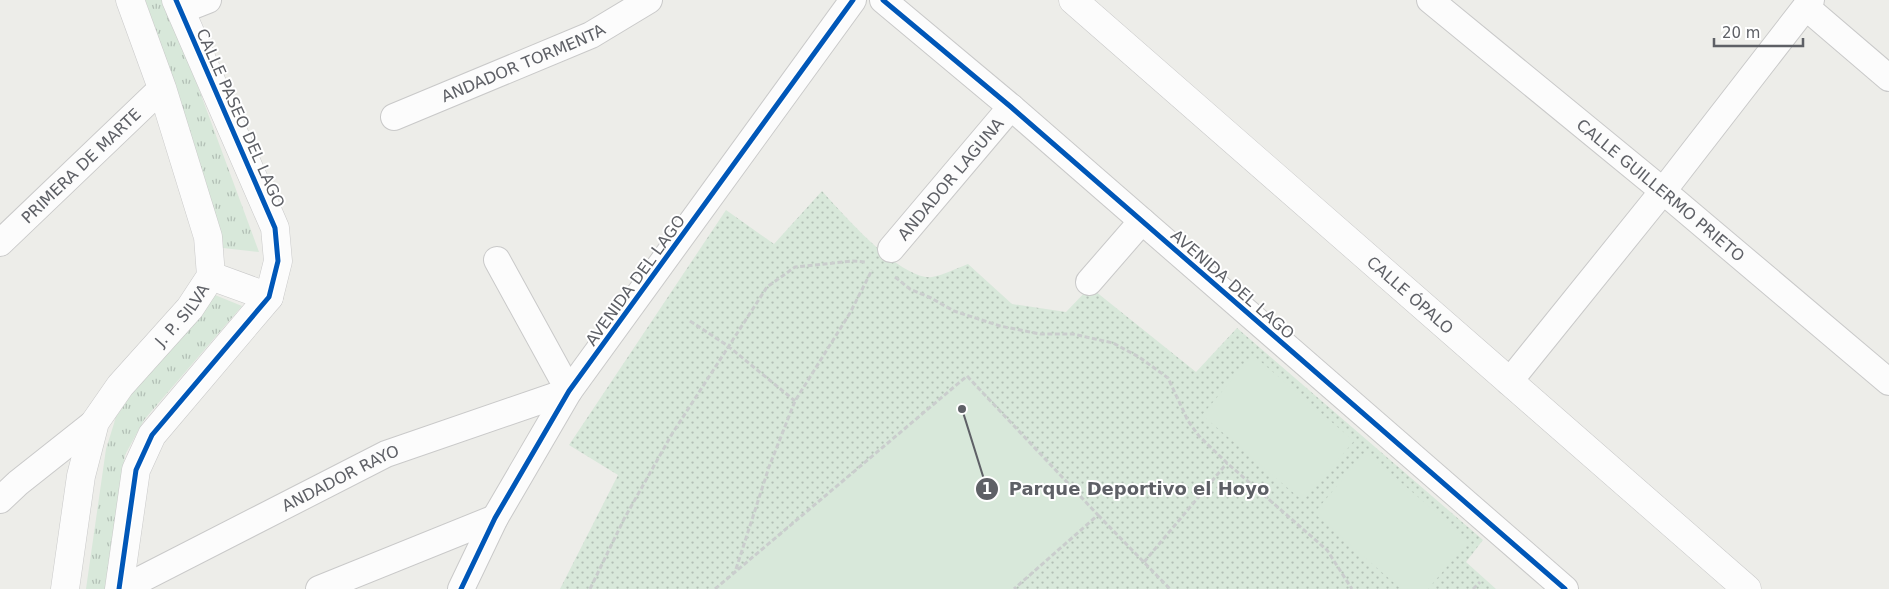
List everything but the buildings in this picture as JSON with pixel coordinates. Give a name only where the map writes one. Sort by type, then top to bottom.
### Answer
[{"type":"street","name":"J. P. SILVA","points":[[65,589],[81,476],[95,422],[120,386],[190,308],[211,276],[208,237],[162,88],[130,0]]},
{"type":"street","points":[[178,6],[208,0]]},
{"type":"street","name":"ANDADOR TORMENTA","points":[[394,117],[591,35],[649,0]]},
{"type":"street","name":"AVENIDA DEL LAGO","points":[[461,589],[495,518],[569,391],[853,0]]},
{"type":"street","name":"AVENIDA DEL LAGO","points":[[884,0],[1142,221],[1565,589]]},
{"type":"street","name":"CALLE ÓPALO","points":[[1073,0],[1747,589]]},
{"type":"street","name":"CALLE GUILLERMO PRIETO","points":[[1430,0],[1664,191],[1889,382]]},
{"type":"street","points":[[1509,382],[1664,191],[1809,3],[1889,78]]},
{"type":"street","name":"CALLE PASEO DEL LAGO","points":[[121,589],[136,470],[152,435],[269,297],[278,261],[275,228],[178,6]]},
{"type":"street","name":"PRIMERA DE MARTE","points":[[0,243],[162,88]]},
{"type":"street","name":"ANDADOR LAGUNA","points":[[883,256],[1010,107]]},
{"type":"street","points":[[1089,282],[1142,221]]},
{"type":"street","points":[[497,260],[569,391]]},
{"type":"street","points":[[211,276],[269,297]]},
{"type":"street","name":"ANDADOR RAYO","points":[[121,589],[386,454],[569,391]]},
{"type":"street","points":[[0,500],[95,422]]},
{"type":"street","points":[[319,589],[495,518]]},
{"type":"path","points":[[590,589],[624,519],[667,442],[766,287],[795,267],[883,256]]},
{"type":"path","points":[[735,571],[769,467],[795,401],[883,256]]},
{"type":"path","points":[[883,256],[910,289],[954,311],[1000,326],[1040,334],[1073,334],[1113,343],[1139,357],[1168,378],[1188,422],[1199,436],[1227,463],[1327,550],[1352,589]]},
{"type":"path","points":[[690,321],[728,346],[795,401]]},
{"type":"path","points":[[715,589],[967,376],[1170,589]]},
{"type":"path","points":[[1144,562],[1227,463]]},
{"type":"path","points":[[1014,589],[1098,515]]},
{"type":"path","points":[[1473,589],[1480,582]]},
{"type":"green space","points":[[145,0],[166,0],[259,252],[223,248],[163,50]]},
{"type":"green space","points":[[822,191],[873,244],[905,268],[919,275],[932,277],[968,264],[1012,304],[1066,312],[1090,287],[1196,372],[1237,328],[1483,540],[1466,562],[1496,589],[560,589],[618,475],[569,445],[726,210],[774,244]]},
{"type":"green space","points":[[215,295],[242,306],[144,420],[125,455],[107,589],[86,589],[106,449],[116,417],[135,389]]},
{"type":"green space","points":[[1253,355],[1354,441],[1303,501],[1202,415]]},
{"type":"green space","points":[[967,376],[1098,515],[1014,589],[715,589]]},
{"type":"green space","points":[[1366,452],[1469,541],[1428,589],[1401,589],[1314,513]]},
{"type":"cycle path","points":[[119,589],[136,470],[152,435],[269,297],[278,261],[275,228],[176,0]]},
{"type":"cycle path","points":[[461,589],[495,518],[569,391],[853,0]]},
{"type":"cycle path","points":[[883,0],[1011,107],[1565,589]]},
{"type":"place","name":"Parque Deportivo el Hoyo","points":[[962,409]]}]
